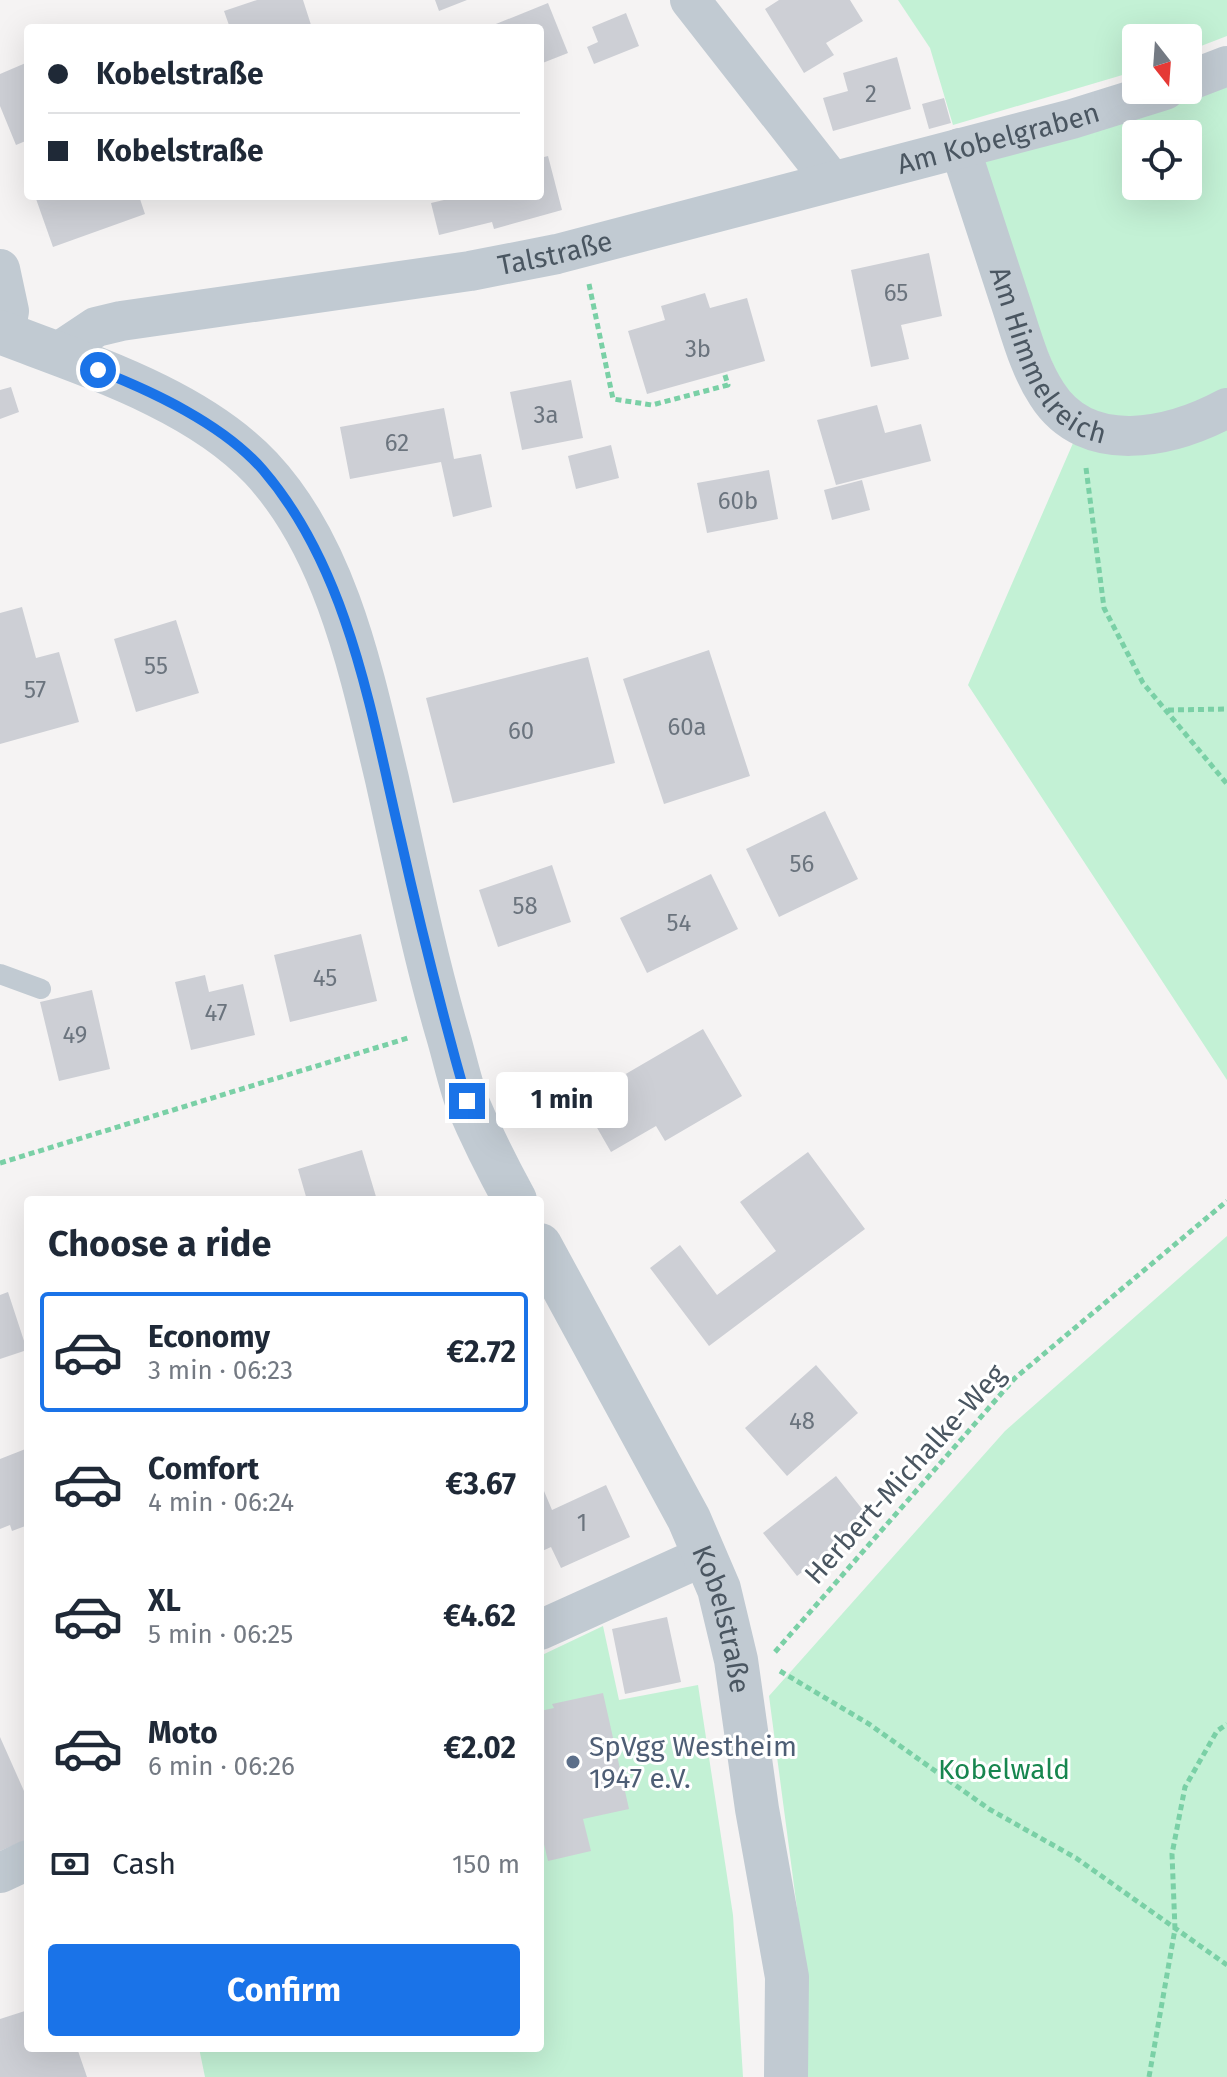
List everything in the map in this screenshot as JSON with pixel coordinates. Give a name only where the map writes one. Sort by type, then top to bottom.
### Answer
[{"type":"street","points":[[690,0],[831,180]]},
{"type":"street","points":[[1202,76],[1227,66]]},
{"type":"street","name":"Am Kobelgraben","points":[[831,180],[1122,103]]},
{"type":"street","name":"Am Himmelreich","points":[[960,148],[1034,370],[1061,412],[1080,427],[1108,434],[1142,436],[1173,431],[1227,408]]},
{"type":"street","name":"Talstraße","points":[[57,353],[96,327],[121,321],[470,271],[581,248],[831,180]]},
{"type":"street","points":[[0,269],[9,311],[2,333],[131,384],[179,409],[228,441],[261,468],[301,525],[336,597],[367,697],[446,1027],[467,1101],[513,1196]]},
{"type":"street","name":"Kobelstraße","points":[[544,1252],[706,1555],[727,1620],[787,1977],[786,2077]]},
{"type":"street","points":[[544,1628],[706,1555]]},
{"type":"street","points":[[0,1873],[24,1862]]},
{"type":"lane","points":[[0,974],[41,989]]},
{"type":"path","points":[[581,248],[613,399],[652,405],[728,385],[724,372]]},
{"type":"path","points":[[1080,427],[1104,608],[1143,683],[1227,784]]},
{"type":"path","points":[[1167,710],[1227,709]]},
{"type":"path","points":[[0,1163],[446,1027]]},
{"type":"path","name":"Herbert-Michalke-Weg","points":[[741,1698],[767,1661],[1015,1378],[1227,1201]]},
{"type":"path","points":[[767,1661],[869,1724],[989,1809],[1076,1858],[1227,1965]]},
{"type":"path","points":[[1149,2077],[1175,1929],[1172,1854],[1185,1787],[1217,1731],[1227,1724]]},
{"type":"green space","points":[[898,0],[1227,0],[1227,36],[1202,46],[1202,24],[1122,24],[1122,75],[953,125],[930,48]]},
{"type":"green space","points":[[1227,66],[1227,1080],[968,685],[1080,427],[960,148],[1122,98],[1122,104],[1202,104],[1202,74]]},
{"type":"green space","name":"Kobelwald","points":[[1227,1236],[1227,2077],[805,2077],[807,1984],[769,1696],[1005,1431]]},
{"type":"green space","points":[[603,1626],[619,1700],[698,1685],[733,1915],[743,2077],[205,2077],[200,2052],[544,2052],[544,1654]]},
{"type":"building","points":[[257,0],[303,0],[311,24],[229,24],[224,11]]},
{"type":"building","points":[[435,0],[467,0],[439,11]]},
{"type":"building","points":[[779,0],[850,0],[863,21],[826,43],[834,55],[804,73],[765,9]]},
{"type":"building","points":[[548,3],[568,53],[544,62],[544,24],[496,24]]},
{"type":"building","points":[[626,13],[639,46],[594,64],[587,47],[598,42],[592,27]]},
{"type":"building","points":[[897,57],[911,109],[833,131],[823,98],[848,91],[843,73]]},
{"type":"building","points":[[24,64],[24,142],[16,145],[0,106],[0,74]]},
{"type":"building","points":[[944,98],[951,123],[929,129],[922,104]]},
{"type":"building","points":[[548,156],[562,210],[494,229],[492,222],[439,235],[431,203],[444,200],[544,200],[544,157]]},
{"type":"building","points":[[36,200],[140,200],[145,214],[53,247]]},
{"type":"building","points":[[929,253],[942,316],[901,325],[909,359],[871,367],[851,270]]},
{"type":"building","points":[[705,293],[710,308],[747,298],[765,361],[647,394],[628,331],[665,320],[661,306]]},
{"type":"building","points":[[571,380],[583,438],[522,450],[510,392]]},
{"type":"building","points":[[11,387],[19,412],[0,419],[0,390]]},
{"type":"building","points":[[877,405],[885,433],[921,424],[931,461],[836,485],[817,420]]},
{"type":"building","points":[[444,408],[454,459],[481,454],[492,507],[453,517],[441,462],[350,479],[340,427]]},
{"type":"building","points":[[611,445],[619,478],[576,489],[568,456]]},
{"type":"building","points":[[769,470],[778,519],[707,533],[697,483]]},
{"type":"building","points":[[862,480],[870,510],[832,520],[824,490]]},
{"type":"building","points":[[22,607],[36,658],[59,652],[79,722],[0,744],[0,613]]},
{"type":"building","points":[[176,620],[199,693],[136,712],[114,639]]},
{"type":"building","points":[[709,650],[750,776],[664,804],[623,679]]},
{"type":"building","points":[[588,657],[615,763],[453,803],[426,698]]},
{"type":"building","points":[[825,811],[858,879],[779,917],[746,849]]},
{"type":"building","points":[[552,865],[571,922],[498,947],[479,890]]},
{"type":"building","points":[[711,874],[738,929],[647,973],[620,918]]},
{"type":"building","points":[[361,934],[377,1001],[290,1022],[274,955]]},
{"type":"building","points":[[205,975],[209,992],[243,984],[255,1035],[191,1050],[175,982]]},
{"type":"building","points":[[92,990],[110,1069],[59,1081],[40,1002]]},
{"type":"building","points":[[703,1029],[742,1096],[665,1141],[656,1126],[611,1152],[581,1100]]},
{"type":"building","points":[[362,1150],[376,1196],[306,1196],[298,1169]]},
{"type":"building","points":[[808,1152],[865,1229],[709,1346],[650,1268],[680,1245],[717,1295],[776,1251],[740,1202]]},
{"type":"building","points":[[8,1292],[24,1341],[24,1351],[0,1359],[0,1295]]},
{"type":"building","points":[[816,1365],[858,1413],[787,1476],[745,1428]]},
{"type":"building","points":[[24,1450],[24,1526],[12,1531],[10,1525],[0,1529],[0,1459]]},
{"type":"building","points":[[836,1476],[870,1519],[797,1576],[763,1533]]},
{"type":"building","points":[[606,1485],[630,1537],[561,1568],[551,1547],[544,1550],[544,1491],[552,1510]]},
{"type":"building","points":[[667,1617],[681,1682],[625,1694],[612,1629]]},
{"type":"building","points":[[603,1693],[629,1809],[583,1819],[591,1851],[548,1861],[544,1844],[544,1710],[554,1708],[552,1704]]},
{"type":"building","points":[[0,1737],[24,1791],[24,1841],[0,1851]]},
{"type":"building","points":[[24,2011],[24,2052],[78,2052],[87,2077],[0,2077],[0,2019]]},
{"type":"place","name":"SpVgg Westheim 1947 e.V.","points":[[573,1762]]},
{"type":"route","points":[[98,370],[179,409],[228,441],[261,468],[286,500],[308,538],[336,597],[367,697],[437,997],[467,1101]]}]
